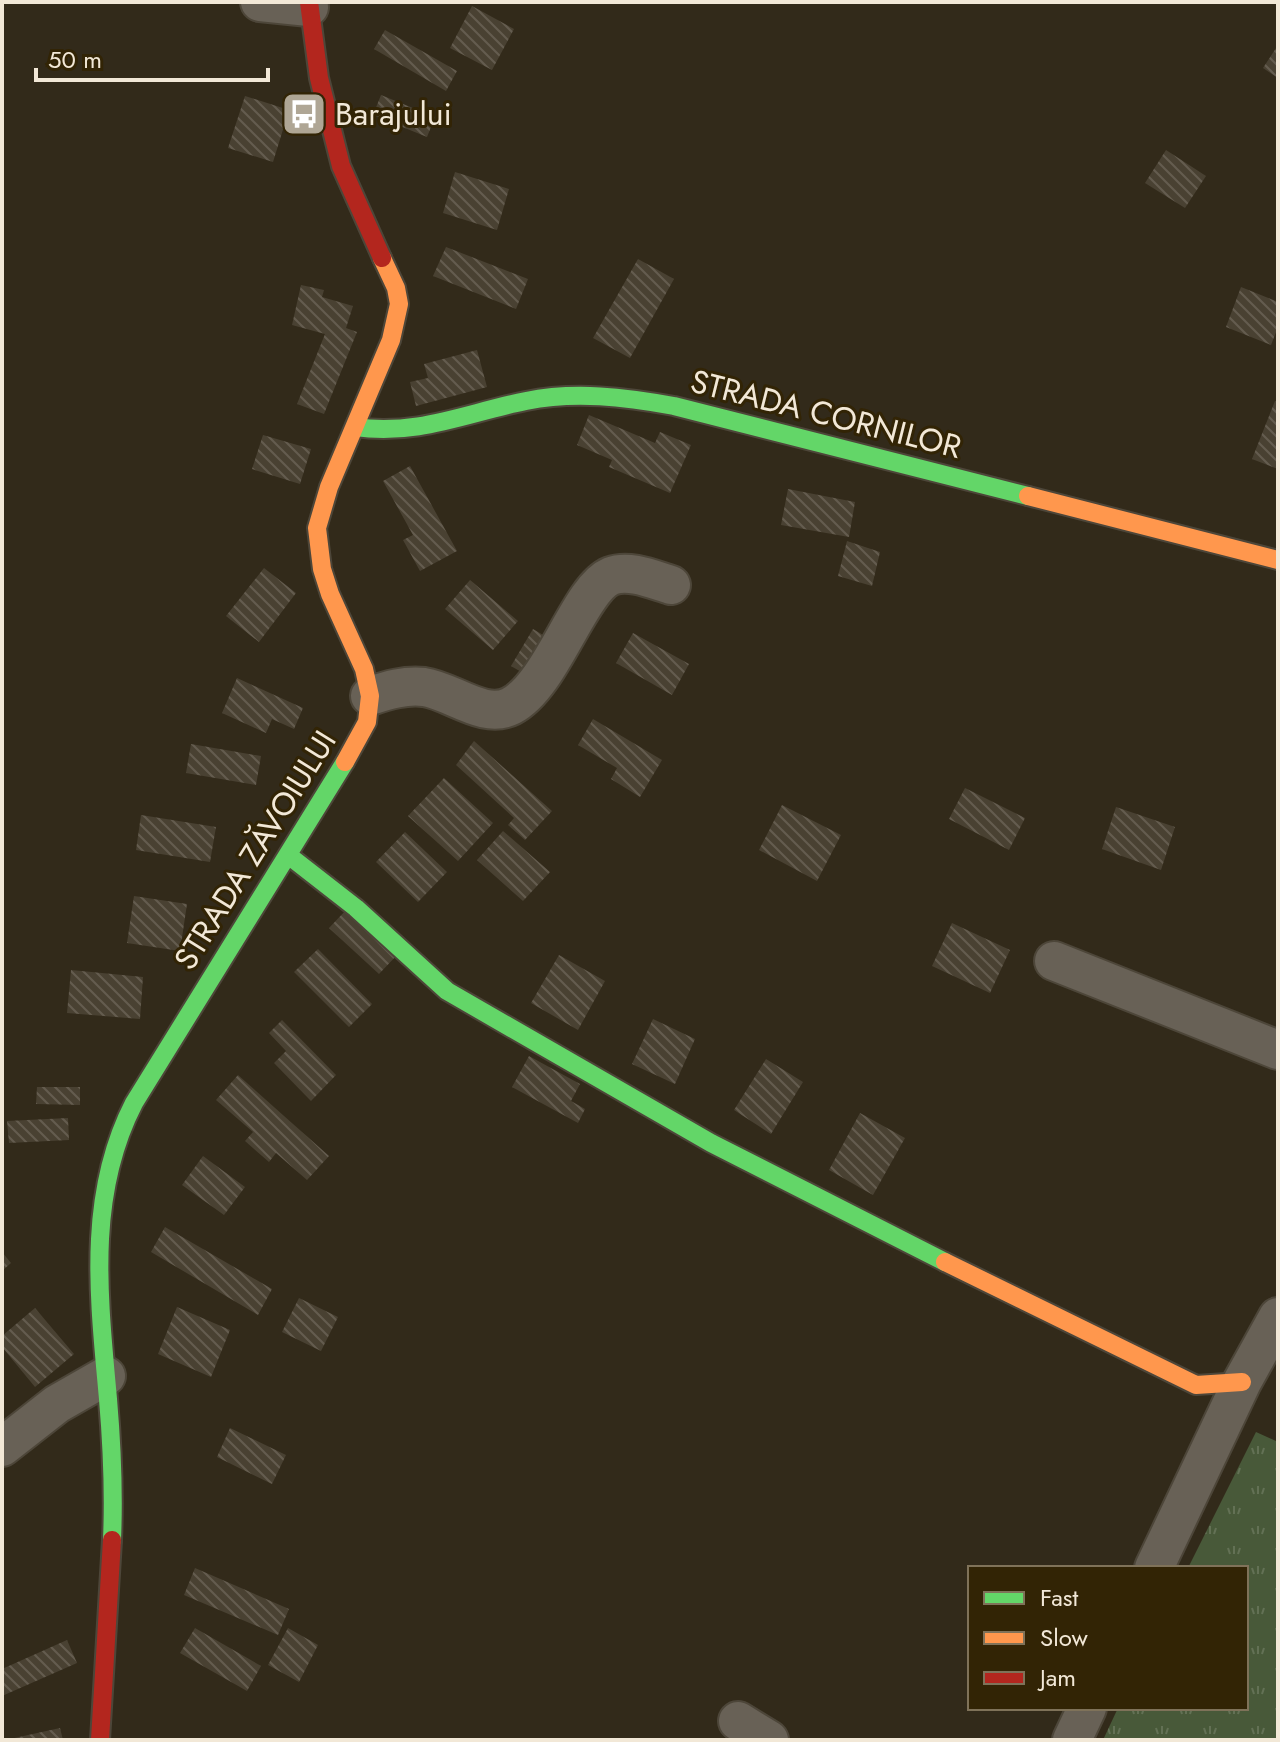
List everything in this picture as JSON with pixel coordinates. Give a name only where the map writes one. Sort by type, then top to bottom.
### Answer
[{"type":"street","points":[[260,2],[309,4]]},
{"type":"street","name":"STRADA ZĂVOIULUI","points":[[100,1740],[112,1579],[113,1483],[99,1264],[102,1199],[116,1142],[134,1103],[356,745],[367,722],[370,696],[364,669],[330,594],[317,528],[325,500],[391,340],[399,304],[396,288],[355,204],[341,166],[319,78],[309,4]]},
{"type":"street","name":"STRADA CORNILOR","points":[[355,427],[374,432],[402,432],[531,400],[574,395],[620,396],[674,406],[1278,560]]},
{"type":"street","points":[[370,696],[402,686],[426,687],[487,710],[509,708],[527,696],[592,594],[610,576],[632,574],[671,585]]},
{"type":"street","points":[[288,855],[377,926],[419,970],[447,991],[711,1143],[850,1216],[1196,1385],[1242,1382]]},
{"type":"street","points":[[1054,961],[1278,1050]]},
{"type":"street","points":[[1155,1566],[1242,1382],[1278,1317]]},
{"type":"street","points":[[2,1447],[57,1404],[106,1376]]},
{"type":"street","points":[[1072,1740],[1086,1710]]},
{"type":"green space","points":[[1256,1432],[1278,1442],[1278,1740],[1103,1740],[1117,1710],[1248,1710],[1248,1566],[1189,1566]]},
{"type":"building","points":[[472,6],[514,29],[492,70],[450,48]]},
{"type":"building","points":[[385,30],[457,71],[446,91],[374,49]]},
{"type":"building","points":[[1278,45],[1278,78],[1263,68]]},
{"type":"building","points":[[381,95],[435,117],[427,137],[373,115]]},
{"type":"building","points":[[245,96],[289,110],[273,162],[228,148]]},
{"type":"building","points":[[1166,150],[1206,176],[1185,208],[1145,183]]},
{"type":"building","points":[[455,172],[509,189],[497,230],[443,213]]},
{"type":"building","points":[[446,247],[528,279],[516,309],[433,276]]},
{"type":"building","points":[[638,259],[674,279],[630,358],[593,338]]},
{"type":"building","points":[[301,285],[324,290],[322,297],[353,306],[346,328],[357,332],[324,414],[297,404],[325,334],[292,325]]},
{"type":"building","points":[[1241,287],[1278,302],[1278,327],[1271,345],[1226,327]]},
{"type":"building","points":[[477,350],[487,387],[416,406],[410,382],[428,378],[424,364]]},
{"type":"building","points":[[1275,401],[1278,402],[1278,469],[1252,459]]},
{"type":"building","points":[[589,415],[655,443],[660,432],[691,445],[670,493],[609,467],[612,460],[577,445]]},
{"type":"building","points":[[263,435],[311,449],[300,484],[252,469]]},
{"type":"building","points":[[410,466],[457,551],[420,571],[403,540],[413,535],[383,481]]},
{"type":"building","points":[[788,489],[855,502],[849,537],[781,525]]},
{"type":"building","points":[[847,541],[880,552],[872,586],[838,576]]},
{"type":"building","points":[[264,568],[296,593],[259,642],[226,616]]},
{"type":"building","points":[[470,580],[518,621],[493,650],[445,609]]},
{"type":"building","points":[[533,629],[550,639],[528,676],[511,666]]},
{"type":"building","points":[[633,633],[689,664],[672,695],[616,663]]},
{"type":"building","points":[[237,678],[303,708],[294,729],[272,719],[266,733],[222,713]]},
{"type":"building","points":[[593,719],[662,760],[640,797],[611,779],[617,768],[578,745]]},
{"type":"building","points":[[474,741],[552,811],[525,840],[508,825],[514,818],[456,765]]},
{"type":"building","points":[[191,744],[261,756],[256,785],[186,773]]},
{"type":"building","points":[[444,778],[493,823],[458,861],[408,816]]},
{"type":"building","points":[[965,788],[1025,818],[1009,850],[949,819]]},
{"type":"building","points":[[782,805],[841,835],[817,881],[759,850]]},
{"type":"building","points":[[1116,807],[1175,827],[1161,870],[1102,849]]},
{"type":"building","points":[[141,815],[216,827],[210,862],[136,850]]},
{"type":"building","points":[[503,831],[550,872],[523,901],[477,860]]},
{"type":"building","points":[[405,832],[447,872],[418,902],[376,862]]},
{"type":"building","points":[[134,896],[187,904],[180,951],[127,943]]},
{"type":"building","points":[[347,909],[397,955],[379,974],[329,928]]},
{"type":"building","points":[[952,923],[1010,950],[990,993],[932,966]]},
{"type":"building","points":[[318,949],[372,1004],[349,1027],[294,972]]},
{"type":"building","points":[[559,955],[605,981],[578,1030],[531,1003]]},
{"type":"building","points":[[71,970],[143,977],[140,1019],[67,1013]]},
{"type":"building","points":[[653,1019],[695,1039],[675,1084],[632,1064]]},
{"type":"building","points":[[282,1020],[336,1075],[311,1101],[274,1063],[286,1051],[269,1033]]},
{"type":"building","points":[[529,1056],[580,1084],[571,1101],[585,1109],[578,1123],[512,1087]]},
{"type":"building","points":[[766,1059],[803,1082],[771,1134],[734,1110]]},
{"type":"building","points":[[238,1075],[329,1156],[307,1180],[276,1153],[269,1162],[245,1141],[253,1132],[216,1100]]},
{"type":"building","points":[[37,1087],[80,1087],[80,1105],[36,1104]]},
{"type":"building","points":[[860,1113],[905,1138],[873,1195],[829,1170]]},
{"type":"building","points":[[68,1118],[69,1140],[9,1143],[7,1121]]},
{"type":"building","points":[[203,1156],[245,1187],[224,1215],[182,1185]]},
{"type":"building","points":[[165,1227],[272,1289],[258,1315],[151,1252]]},
{"type":"building","points":[[2,1252],[11,1263],[2,1271]]},
{"type":"building","points":[[299,1298],[338,1317],[321,1351],[282,1332]]},
{"type":"building","points":[[177,1307],[230,1330],[211,1377],[158,1354]]},
{"type":"building","points":[[35,1308],[74,1354],[35,1387],[2,1347],[2,1336]]},
{"type":"building","points":[[230,1428],[286,1455],[272,1484],[217,1457]]},
{"type":"building","points":[[195,1568],[289,1609],[278,1635],[184,1595]]},
{"type":"building","points":[[195,1628],[261,1666],[247,1691],[180,1653]]},
{"type":"building","points":[[288,1628],[318,1645],[299,1682],[268,1665]]},
{"type":"building","points":[[67,1640],[77,1663],[2,1696],[2,1669]]},
{"type":"building","points":[[60,1728],[63,1740],[10,1740],[10,1739]]},
{"type":"traffic: fast","points":[[355,427],[421,426],[544,398],[619,398],[674,406],[1028,496]]},
{"type":"traffic: fast","points":[[112,1540],[112,1452],[100,1285],[102,1211],[108,1174],[134,1103],[345,762]]},
{"type":"traffic: fast","points":[[288,855],[356,908],[447,991],[711,1143],[945,1262]]},
{"type":"traffic: slow","points":[[345,762],[367,722],[370,696],[364,669],[322,569],[317,528],[329,487],[391,340],[399,304],[396,288],[382,258]]},
{"type":"traffic: slow","points":[[1028,496],[1278,560]]},
{"type":"traffic: slow","points":[[945,1262],[1196,1385],[1242,1382]]},
{"type":"traffic: jam","points":[[309,2],[319,78],[341,166],[382,258]]},
{"type":"traffic: jam","points":[[100,1740],[112,1540]]},
{"type":"place","name":"Barajului","points":[[304,114]]}]
